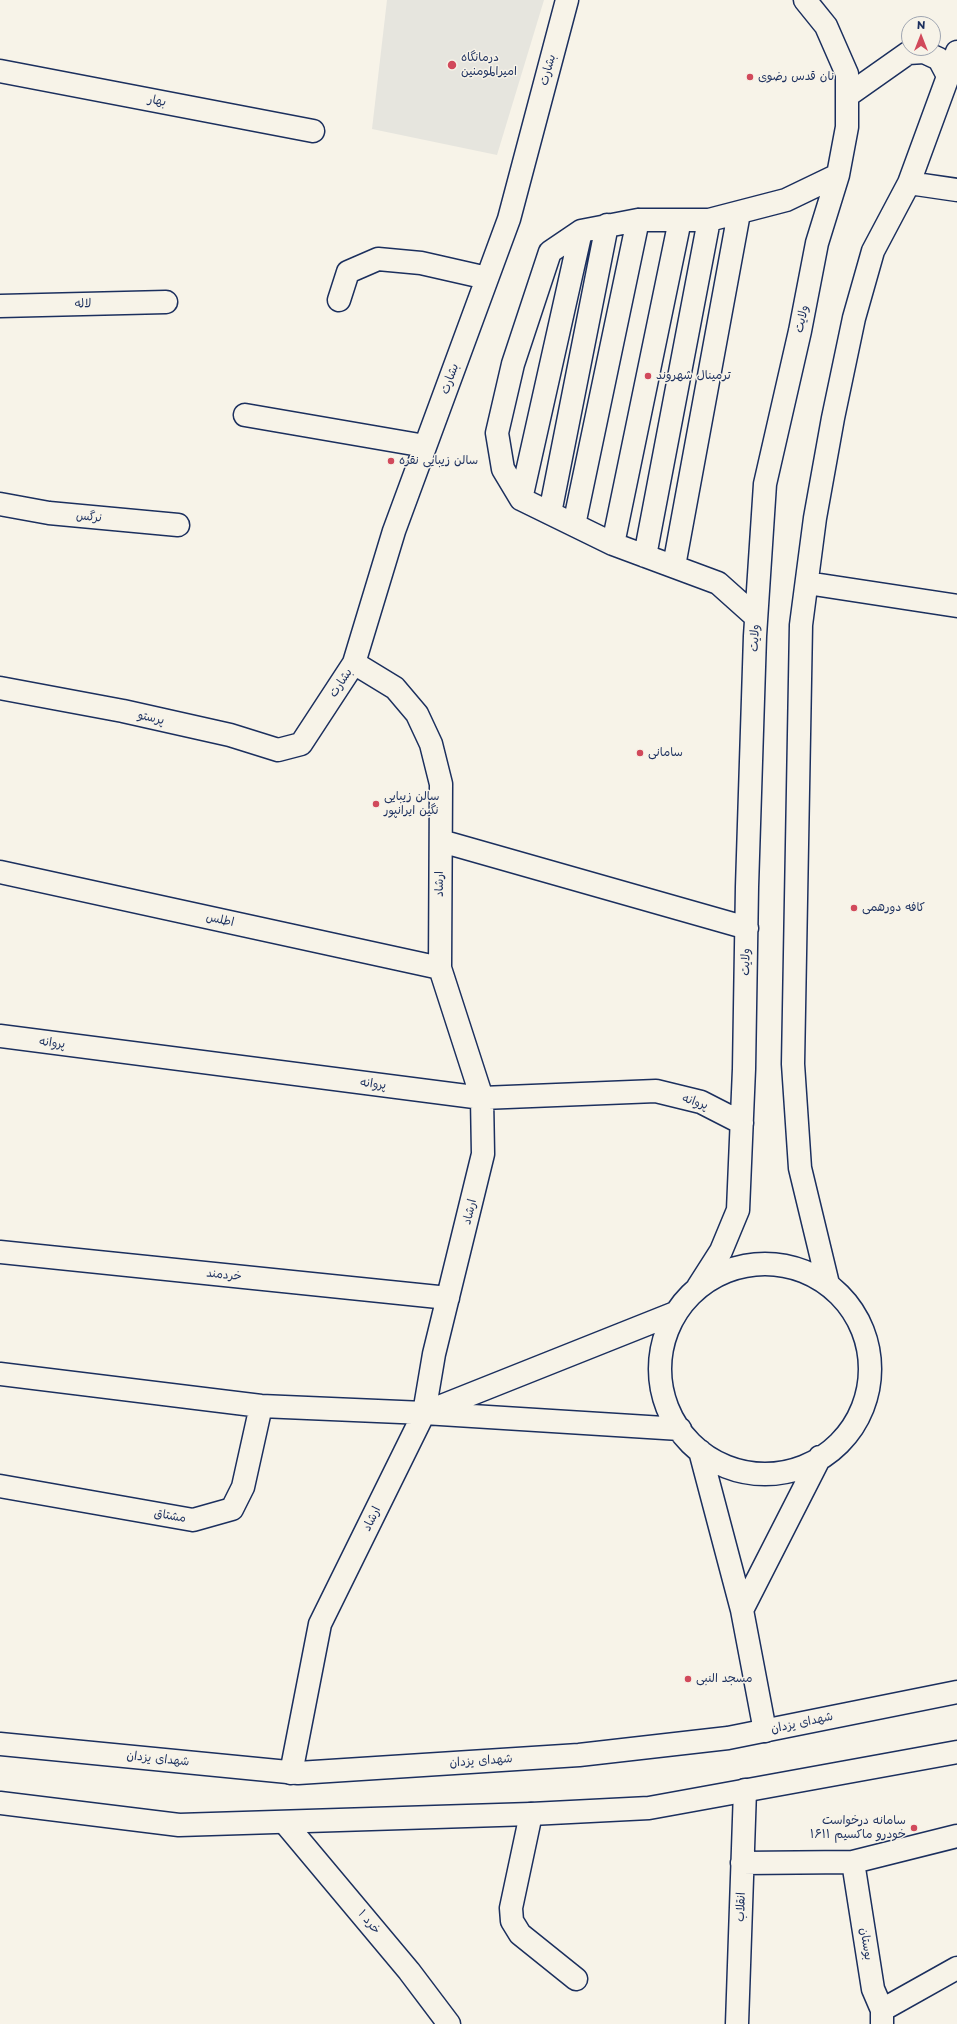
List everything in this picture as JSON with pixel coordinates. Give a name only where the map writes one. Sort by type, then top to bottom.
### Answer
[{"type":"street","name":"بشارت","points":[[301,744],[354,663],[394,531],[509,218],[567,0]]},
{"type":"street","name":"ولایت","points":[[698,1288],[721,1251],[738,1210],[742,1123],[756,617],[765,484],[800,331],[817,243],[838,175],[847,127],[847,74],[826,26],[805,0]]},
{"type":"street","points":[[847,96],[908,53],[924,52],[939,59],[948,76]]},
{"type":"street","points":[[828,1284],[800,1168],[793,1064],[801,625],[815,518],[833,418],[854,318],[873,251],[909,183],[957,52]]},
{"type":"street","name":"بهار","points":[[0,71],[314,131]]},
{"type":"street","points":[[756,617],[718,583],[613,544],[521,499],[503,469],[497,432],[513,364],[550,252],[581,231],[638,220],[709,220],[786,200],[838,175]]},
{"type":"street","points":[[909,183],[957,190]]},
{"type":"street","points":[[674,566],[739,213]]},
{"type":"street","points":[[574,525],[638,220]]},
{"type":"street","points":[[613,544],[680,220]]},
{"type":"street","points":[[645,556],[709,220]]},
{"type":"street","points":[[550,513],[607,226]]},
{"type":"street","points":[[521,499],[581,231]]},
{"type":"street","points":[[339,300],[348,272],[378,259],[421,263],[487,278]]},
{"type":"street","name":"لاله","points":[[0,306],[166,302]]},
{"type":"street","points":[[245,416],[425,446]]},
{"type":"street","name":"نرگس","points":[[0,504],[49,513],[178,525]]},
{"type":"street","points":[[807,582],[957,606]]},
{"type":"street","name":"ارشاد","points":[[291,1773],[320,1624],[424,1413],[434,1354],[483,1154],[482,1098],[440,968],[441,784],[431,744],[417,714],[396,688],[354,663]]},
{"type":"street","name":"پرستو","points":[[0,688],[123,711],[230,735],[278,750],[301,744]]},
{"type":"street","points":[[441,841],[747,928]]},
{"type":"street","name":"اطلس","points":[[0,872],[440,968]]},
{"type":"street","name":"پروانه","points":[[0,1036],[482,1098],[656,1091],[701,1102],[742,1123]]},
{"type":"street","name":"خردمند","points":[[0,1252],[448,1298]]},
{"type":"street","points":[[760,1264],[796,1268],[828,1284],[852,1309],[867,1342],[870,1377],[862,1411],[842,1441],[813,1462],[779,1473],[744,1472],[712,1460],[686,1438],[668,1410],[660,1377],[662,1344],[675,1313],[698,1288],[727,1270],[760,1264]]},
{"type":"street","points":[[424,1413],[675,1313]]},
{"type":"street","points":[[0,1374],[261,1406],[424,1413],[680,1429]]},
{"type":"street","name":"مشتاق","points":[[0,1486],[193,1520],[232,1510],[243,1486],[261,1406]]},
{"type":"street","points":[[700,1451],[742,1610],[765,1731]]},
{"type":"street","points":[[742,1610],[820,1457]]},
{"type":"street","name":"شهدای یزدان","points":[[0,1744],[291,1773],[579,1755],[728,1738],[957,1692]]},
{"type":"street","points":[[0,1803],[179,1825],[285,1823],[649,1808],[957,1752]]},
{"type":"street","name":"انقلاب","points":[[737,2024],[745,1790]]},
{"type":"street","points":[[531,1814],[510,1908],[512,1921],[520,1934],[576,1979]]},
{"type":"street","name":"خرد ۱","points":[[285,1823],[409,1971],[443,2023]]},
{"type":"street","points":[[742,1863],[853,1862],[957,1836]]},
{"type":"street","name":"بوستان","points":[[853,1862],[873,1989],[882,2017]]},
{"type":"street","points":[[882,2017],[957,1968]]},
{"type":"shaded area","name":"درمانگاه امیرالمومنین","points":[[387,0],[544,0],[497,155],[372,129]]},
{"type":"place","name":"درمانگاه امیرالمومنین","points":[[452,65]]},
{"type":"place","name":"نان قدس رضوی","points":[[750,77]]},
{"type":"place","name":"ترمینال شهروند","points":[[648,376]]},
{"type":"place","name":"سالن زیبایی نقره","points":[[391,461]]},
{"type":"place","name":"سامانی","points":[[640,753]]},
{"type":"place","name":"سالن زیبایی نگین ایرانپور","points":[[376,804]]},
{"type":"place","name":"کافه دورهمی","points":[[854,908]]},
{"type":"place","name":"مسجد النبی","points":[[688,1679]]},
{"type":"place","name":"سامانه درخواست خودرو ماکسیم ۱۶۱۱","points":[[914,1828]]}]
